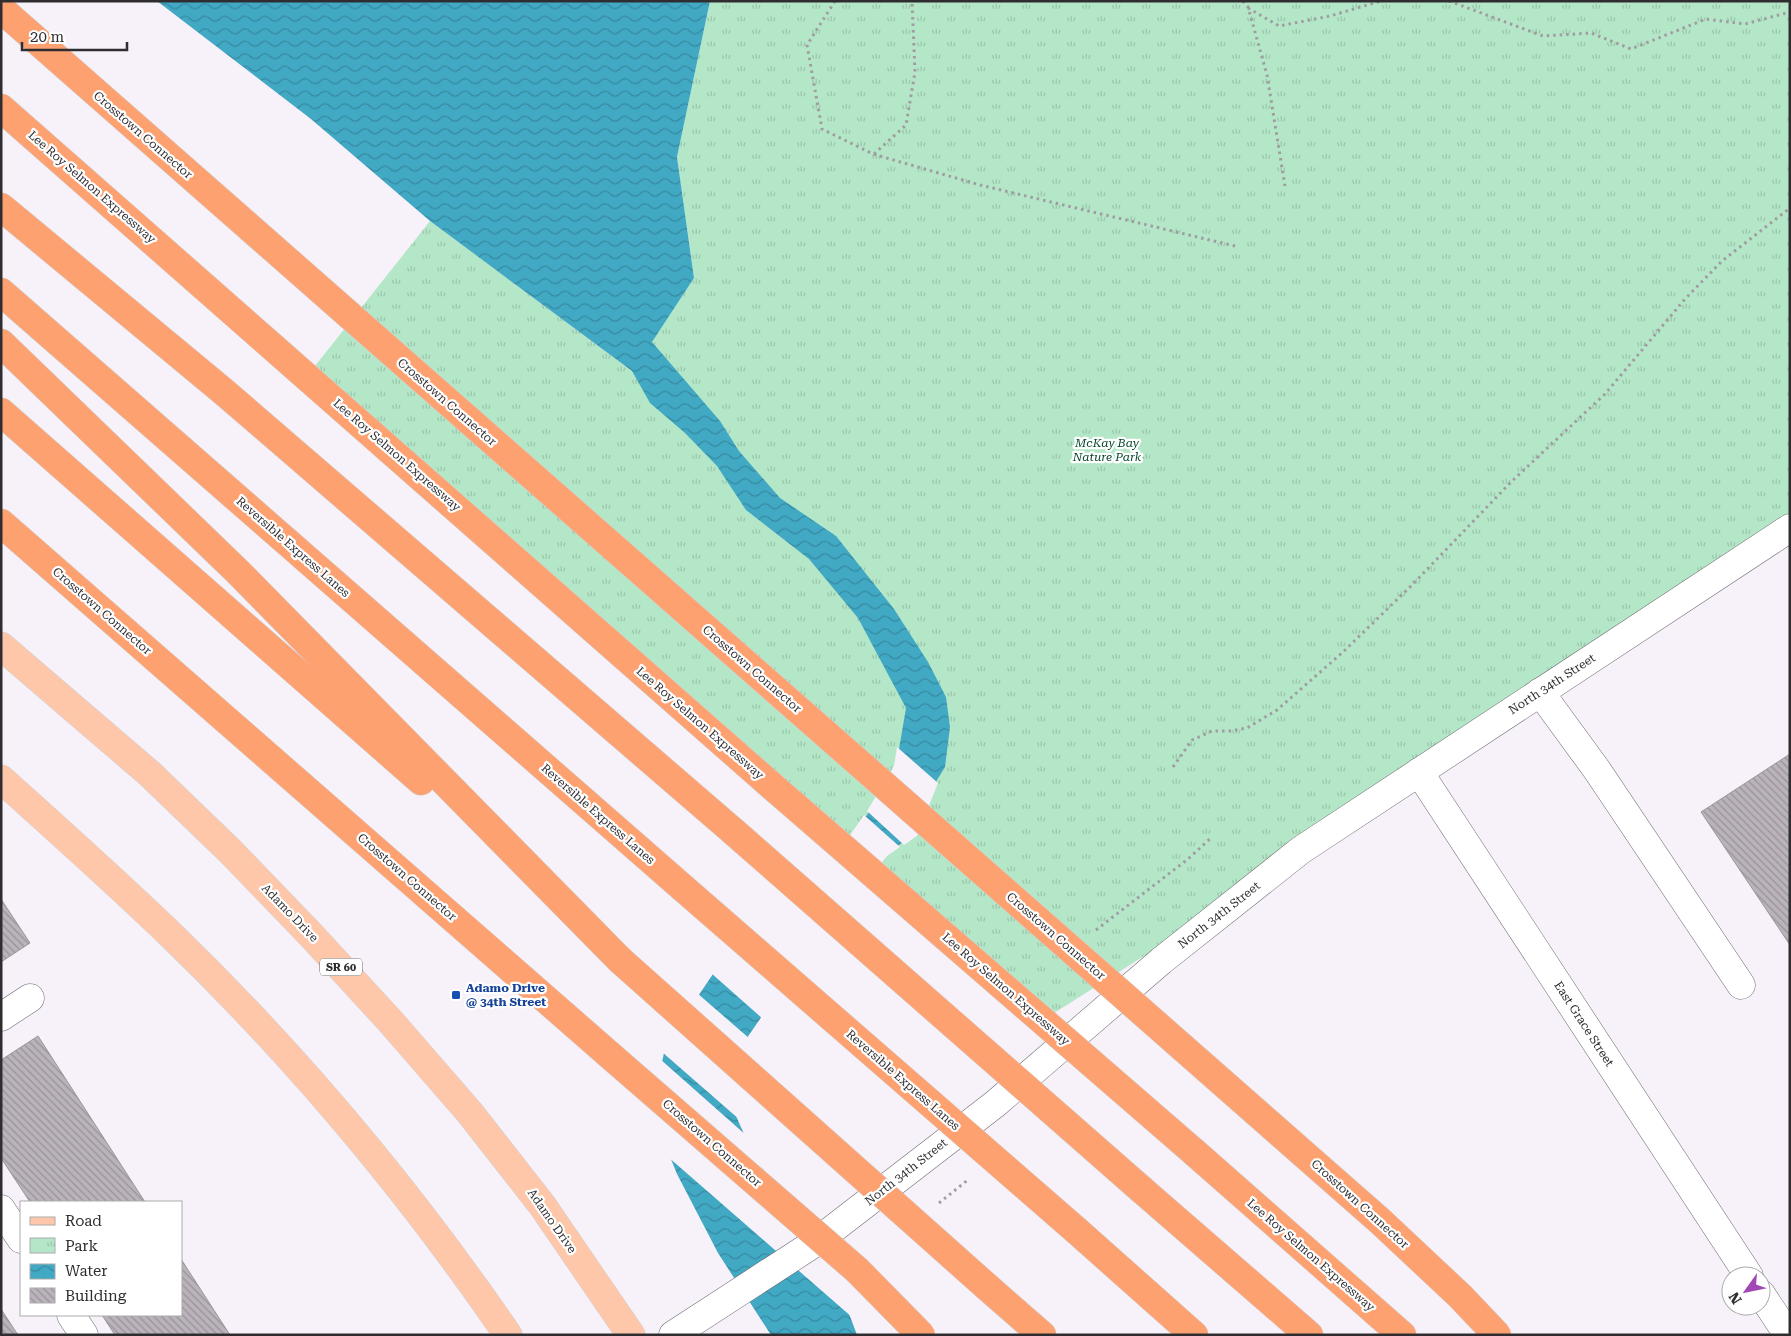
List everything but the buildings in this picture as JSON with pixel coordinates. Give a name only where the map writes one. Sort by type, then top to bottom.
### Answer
[{"type":"highway","name":"Crosstown Connector","points":[[1,10],[1380,1221],[1460,1296],[1497,1335]]},
{"type":"highway","name":"Lee Roy Selmon Expressway","points":[[1,108],[774,787],[1402,1335]]},
{"type":"highway","points":[[1,208],[224,392],[734,832],[1309,1335]]},
{"type":"highway","name":"Reversible Express Lanes","points":[[1,292],[1194,1335]]},
{"type":"highway","points":[[1,343],[238,572],[620,960]]},
{"type":"highway","points":[[1,412],[423,782],[1042,1335]]},
{"type":"highway","name":"Crosstown Connector","points":[[1,523],[857,1270],[921,1335]]},
{"type":"main road","name":"Adamo Drive","points":[[1,646],[150,774],[230,851],[385,1014],[470,1113],[542,1205],[631,1335]]},
{"type":"main road","points":[[1,780],[89,858],[172,936],[254,1020],[331,1106],[406,1196],[475,1286],[508,1335]]},
{"type":"street","name":"North 34th Street","points":[[673,1335],[816,1242],[994,1104],[1161,961],[1301,850],[1790,528]]},
{"type":"street","points":[[1540,692],[1597,770],[1741,985]]},
{"type":"street","name":"East Grace Street","points":[[1419,772],[1743,1266]]},
{"type":"street","points":[[1,1017],[30,998]]},
{"type":"street","points":[[1,1209],[20,1238]]},
{"type":"street","points":[[1771,1309],[1788,1335]]},
{"type":"street","points":[[72,1316],[84,1335]]},
{"type":"path","points":[[835,1],[807,45],[822,129],[873,154],[980,185],[1239,246]]},
{"type":"path","points":[[873,154],[906,125],[915,72],[912,1]]},
{"type":"path","points":[[1243,1],[1248,7],[1279,26],[1330,16],[1381,1]]},
{"type":"path","points":[[1449,1],[1543,36],[1591,33],[1630,49],[1706,19],[1745,24],[1790,12]]},
{"type":"path","points":[[1248,7],[1267,75],[1285,186]]},
{"type":"path","points":[[1173,767],[1192,740],[1212,731],[1231,731],[1247,728],[1277,710],[1343,652],[1413,584],[1511,482],[1605,394],[1685,299],[1722,261],[1790,208]]},
{"type":"path","points":[[1096,930],[1188,859],[1212,837]]},
{"type":"green space","name":"McKay Bay Nature Park","points":[[710,1],[1790,1],[1790,545],[1037,1024],[307,376],[430,221],[632,371],[694,278],[677,157]]},
{"type":"water","points":[[157,1],[710,1],[677,157],[694,278],[652,342],[720,421],[739,451],[780,498],[836,536],[894,609],[928,662],[946,697],[950,727],[945,767],[934,785],[914,835],[885,854],[826,918],[772,996],[760,1019],[733,1058],[730,1102],[750,1148],[845,1303],[857,1335],[771,1335],[718,1253],[677,1174],[660,1132],[658,1080],[666,1044],[717,968],[849,840],[877,801],[896,767],[906,708],[858,618],[809,559],[746,510],[717,466],[685,433],[650,403],[632,371],[430,221],[311,119]]},
{"type":"pier","points":[[897,747],[938,783],[917,836],[904,845],[867,811],[894,766]]},
{"type":"pier","points":[[864,815],[900,847],[887,856],[852,899],[828,919],[809,954],[774,997],[763,1019],[711,973],[761,915],[796,887],[848,838]]},
{"type":"pier","points":[[697,993],[750,1039],[735,1059],[733,1102],[740,1120],[662,1052],[664,1042]]},
{"type":"pier","points":[[660,1059],[747,1136],[783,1211],[825,1268],[847,1302],[853,1318],[667,1156],[658,1132],[655,1080]]},
{"type":"place","name":"Adamo Drive @ 34th Street","points":[[456,995]]}]
